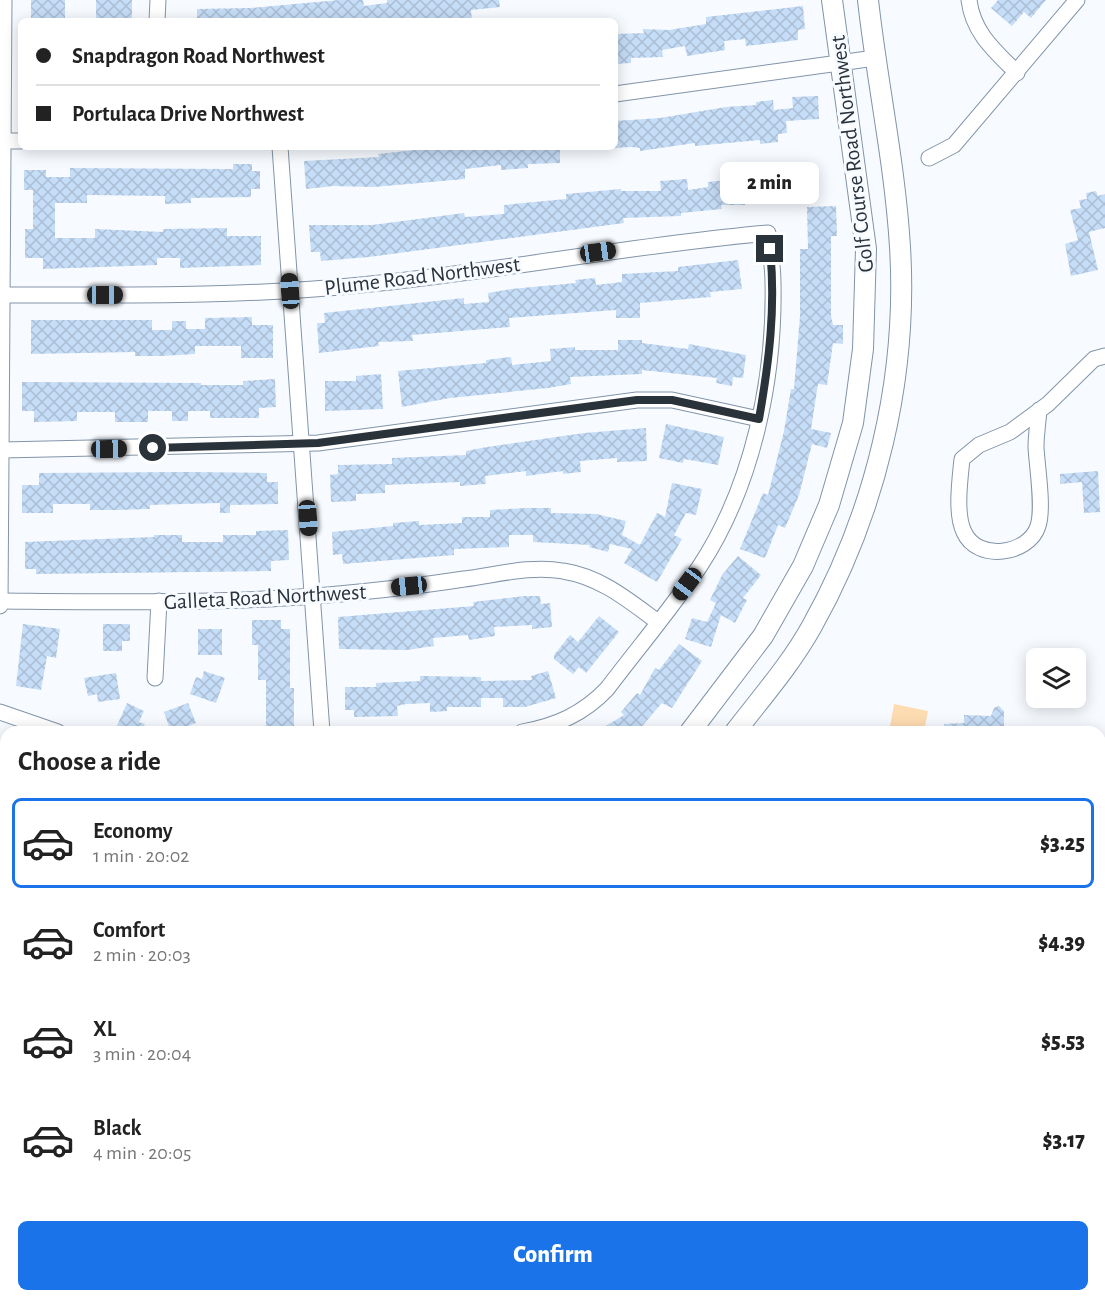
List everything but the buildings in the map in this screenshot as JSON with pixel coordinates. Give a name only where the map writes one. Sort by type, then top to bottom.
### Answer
[{"type":"main road","name":"Golf Course Road Northwest","points":[[695,726],[763,636],[803,566],[829,505],[853,423],[863,349],[866,249],[832,0]]},
{"type":"main road","name":"Golf Course Road Northwest","points":[[739,726],[812,626],[849,548],[879,459],[898,364],[901,309],[900,246],[868,0]]},
{"type":"street","points":[[0,606],[1,141],[4,0]]},
{"type":"street","points":[[158,0],[158,18]]},
{"type":"street","points":[[969,0],[974,21],[984,40],[1017,73]]},
{"type":"street","points":[[929,159],[954,145],[1077,0]]},
{"type":"street","points":[[618,94],[875,58]]},
{"type":"street","points":[[1,141],[18,141]]},
{"type":"street","points":[[280,150],[322,726]]},
{"type":"street","name":"Plume Road Northwest","points":[[2,296],[191,295],[363,285],[692,240],[768,233],[774,282],[769,360],[759,419]]},
{"type":"street","points":[[1039,411],[1036,446],[1039,525],[1032,539],[1017,550],[995,552],[975,544],[964,533],[959,494],[962,459],[979,445],[1010,432],[1039,411],[1094,359],[1104,356]]},
{"type":"street","points":[[2,450],[302,444],[418,431],[637,400],[672,400],[759,419],[735,498],[701,565],[594,703],[577,715],[552,726]]},
{"type":"street","name":"Galleta Road Northwest","points":[[1,601],[159,602],[313,596],[429,584],[535,569],[562,570],[584,575],[607,585],[658,622]]},
{"type":"street","points":[[155,678],[159,602]]},
{"type":"street","points":[[0,712],[41,726]]},
{"type":"shaded area","points":[[894,704],[928,711],[925,726],[890,726]]},
{"type":"route","points":[[153,448],[318,443],[637,400],[672,400],[759,419],[769,360],[774,282],[770,249]]}]
